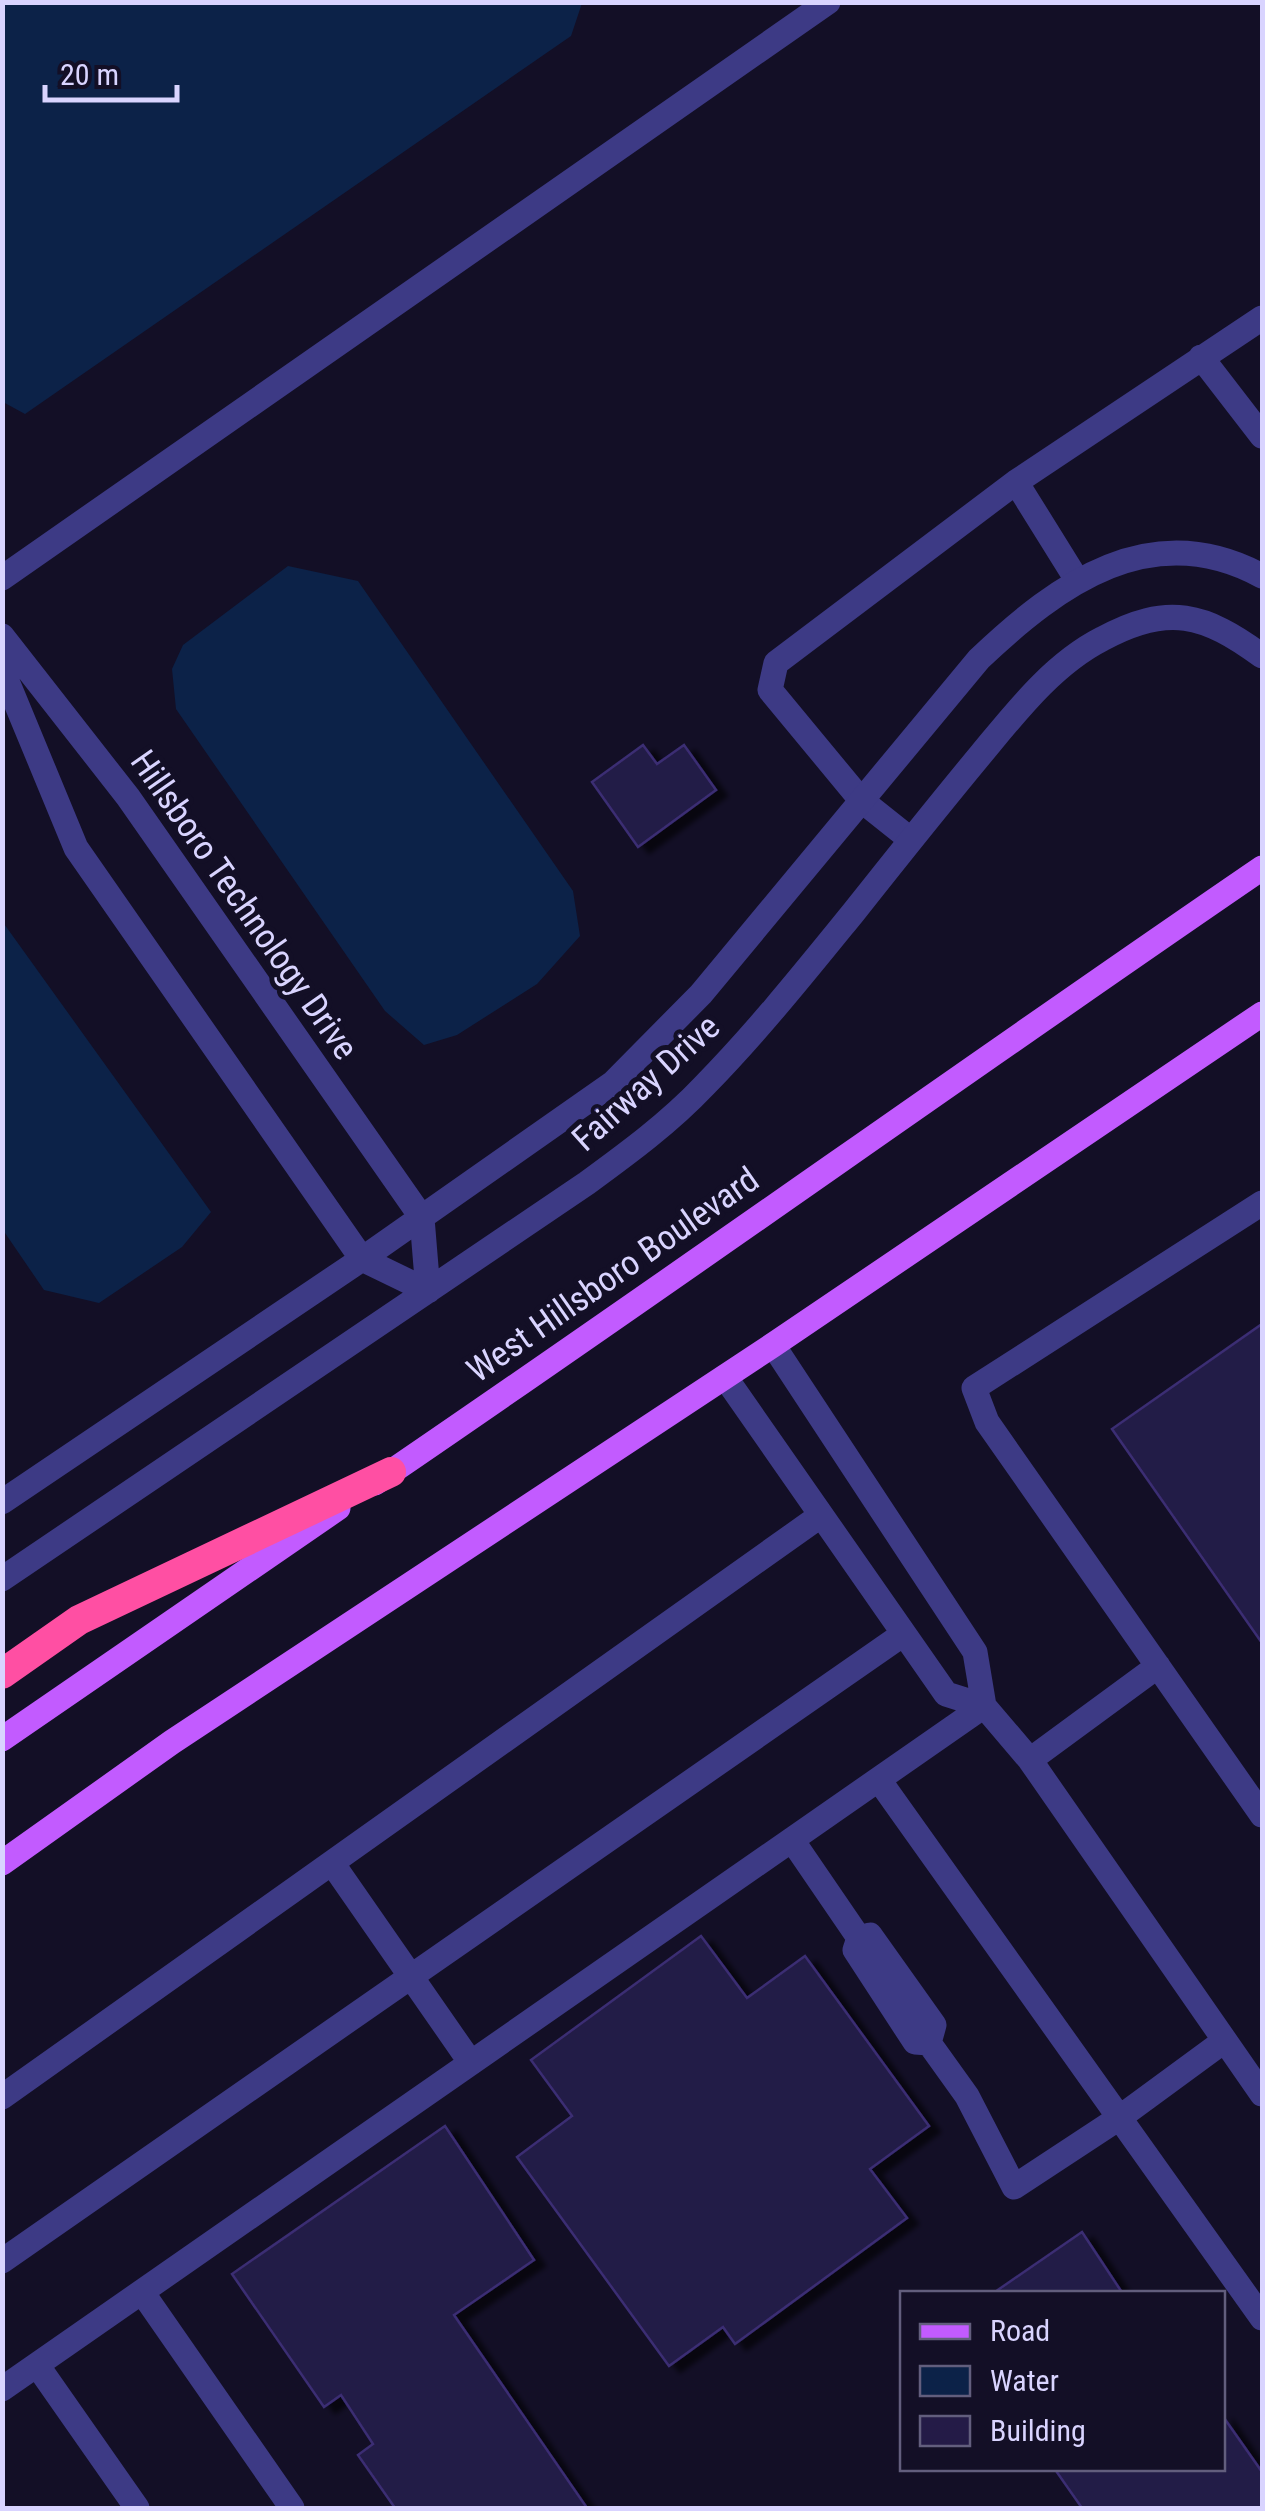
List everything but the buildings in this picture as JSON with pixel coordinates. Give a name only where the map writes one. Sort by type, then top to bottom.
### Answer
[{"type":"highway","points":[[2,1674],[79,1620],[391,1472]]},
{"type":"main road","name":"West Hillsboro Boulevard","points":[[2,1739],[657,1291],[892,1122],[1262,868]]},
{"type":"main road","points":[[2,1863],[172,1742],[773,1345],[1262,1014]]},
{"type":"street","points":[[2,578],[828,2]]},
{"type":"street","points":[[910,840],[861,800],[770,690],[776,663],[1016,482],[1262,318]]},
{"type":"street","points":[[1201,357],[1262,436]]},
{"type":"street","points":[[1016,482],[1077,580]]},
{"type":"street","name":"Fairway Drive","points":[[2,1502],[422,1218],[613,1083],[702,994],[979,659],[1028,613],[1077,580],[1127,560],[1168,553],[1204,555],[1241,564],[1262,576]]},
{"type":"street","name":"Fairway Drive","points":[[2,1579],[587,1184],[644,1140],[702,1088],[808,966],[1012,716],[1068,661],[1102,638],[1136,624],[1171,616],[1208,621],[1262,656]]},
{"type":"street","name":"Hillsboro Technology Drive","points":[[2,636],[128,797],[422,1218]]},
{"type":"street","points":[[2,669],[76,848],[362,1259],[428,1291]]},
{"type":"street","points":[[1262,1204],[974,1388],[987,1422],[1262,1815]]},
{"type":"street","points":[[422,1218],[428,1291]]},
{"type":"street","points":[[773,1345],[975,1652],[984,1706],[1030,1760],[1262,2094]]},
{"type":"street","points":[[725,1376],[946,1694],[984,1706]]},
{"type":"street","points":[[2,2097],[820,1516]]},
{"type":"street","points":[[2,2261],[902,1635]]},
{"type":"street","points":[[1030,1760],[1158,1666]]},
{"type":"street","points":[[2,2389],[984,1706]]},
{"type":"street","points":[[879,1780],[1262,2318]]},
{"type":"street","points":[[792,1840],[859,1938],[870,1935],[934,2024],[930,2043],[966,2096],[1014,2187],[1119,2118],[1224,2041]]},
{"type":"street","points":[[332,1863],[471,2063]]},
{"type":"street","points":[[142,2292],[292,2508]]},
{"type":"street","points":[[37,2364],[138,2508]]},
{"type":"water","points":[[2,3],[582,3],[571,36],[25,414],[3,402]]},
{"type":"water","points":[[288,566],[358,581],[573,891],[580,936],[537,984],[457,1035],[424,1045],[385,1011],[176,709],[172,669],[183,645]]},
{"type":"water","points":[[2,921],[211,1212],[182,1247],[99,1303],[44,1290],[3,1230]]}]
